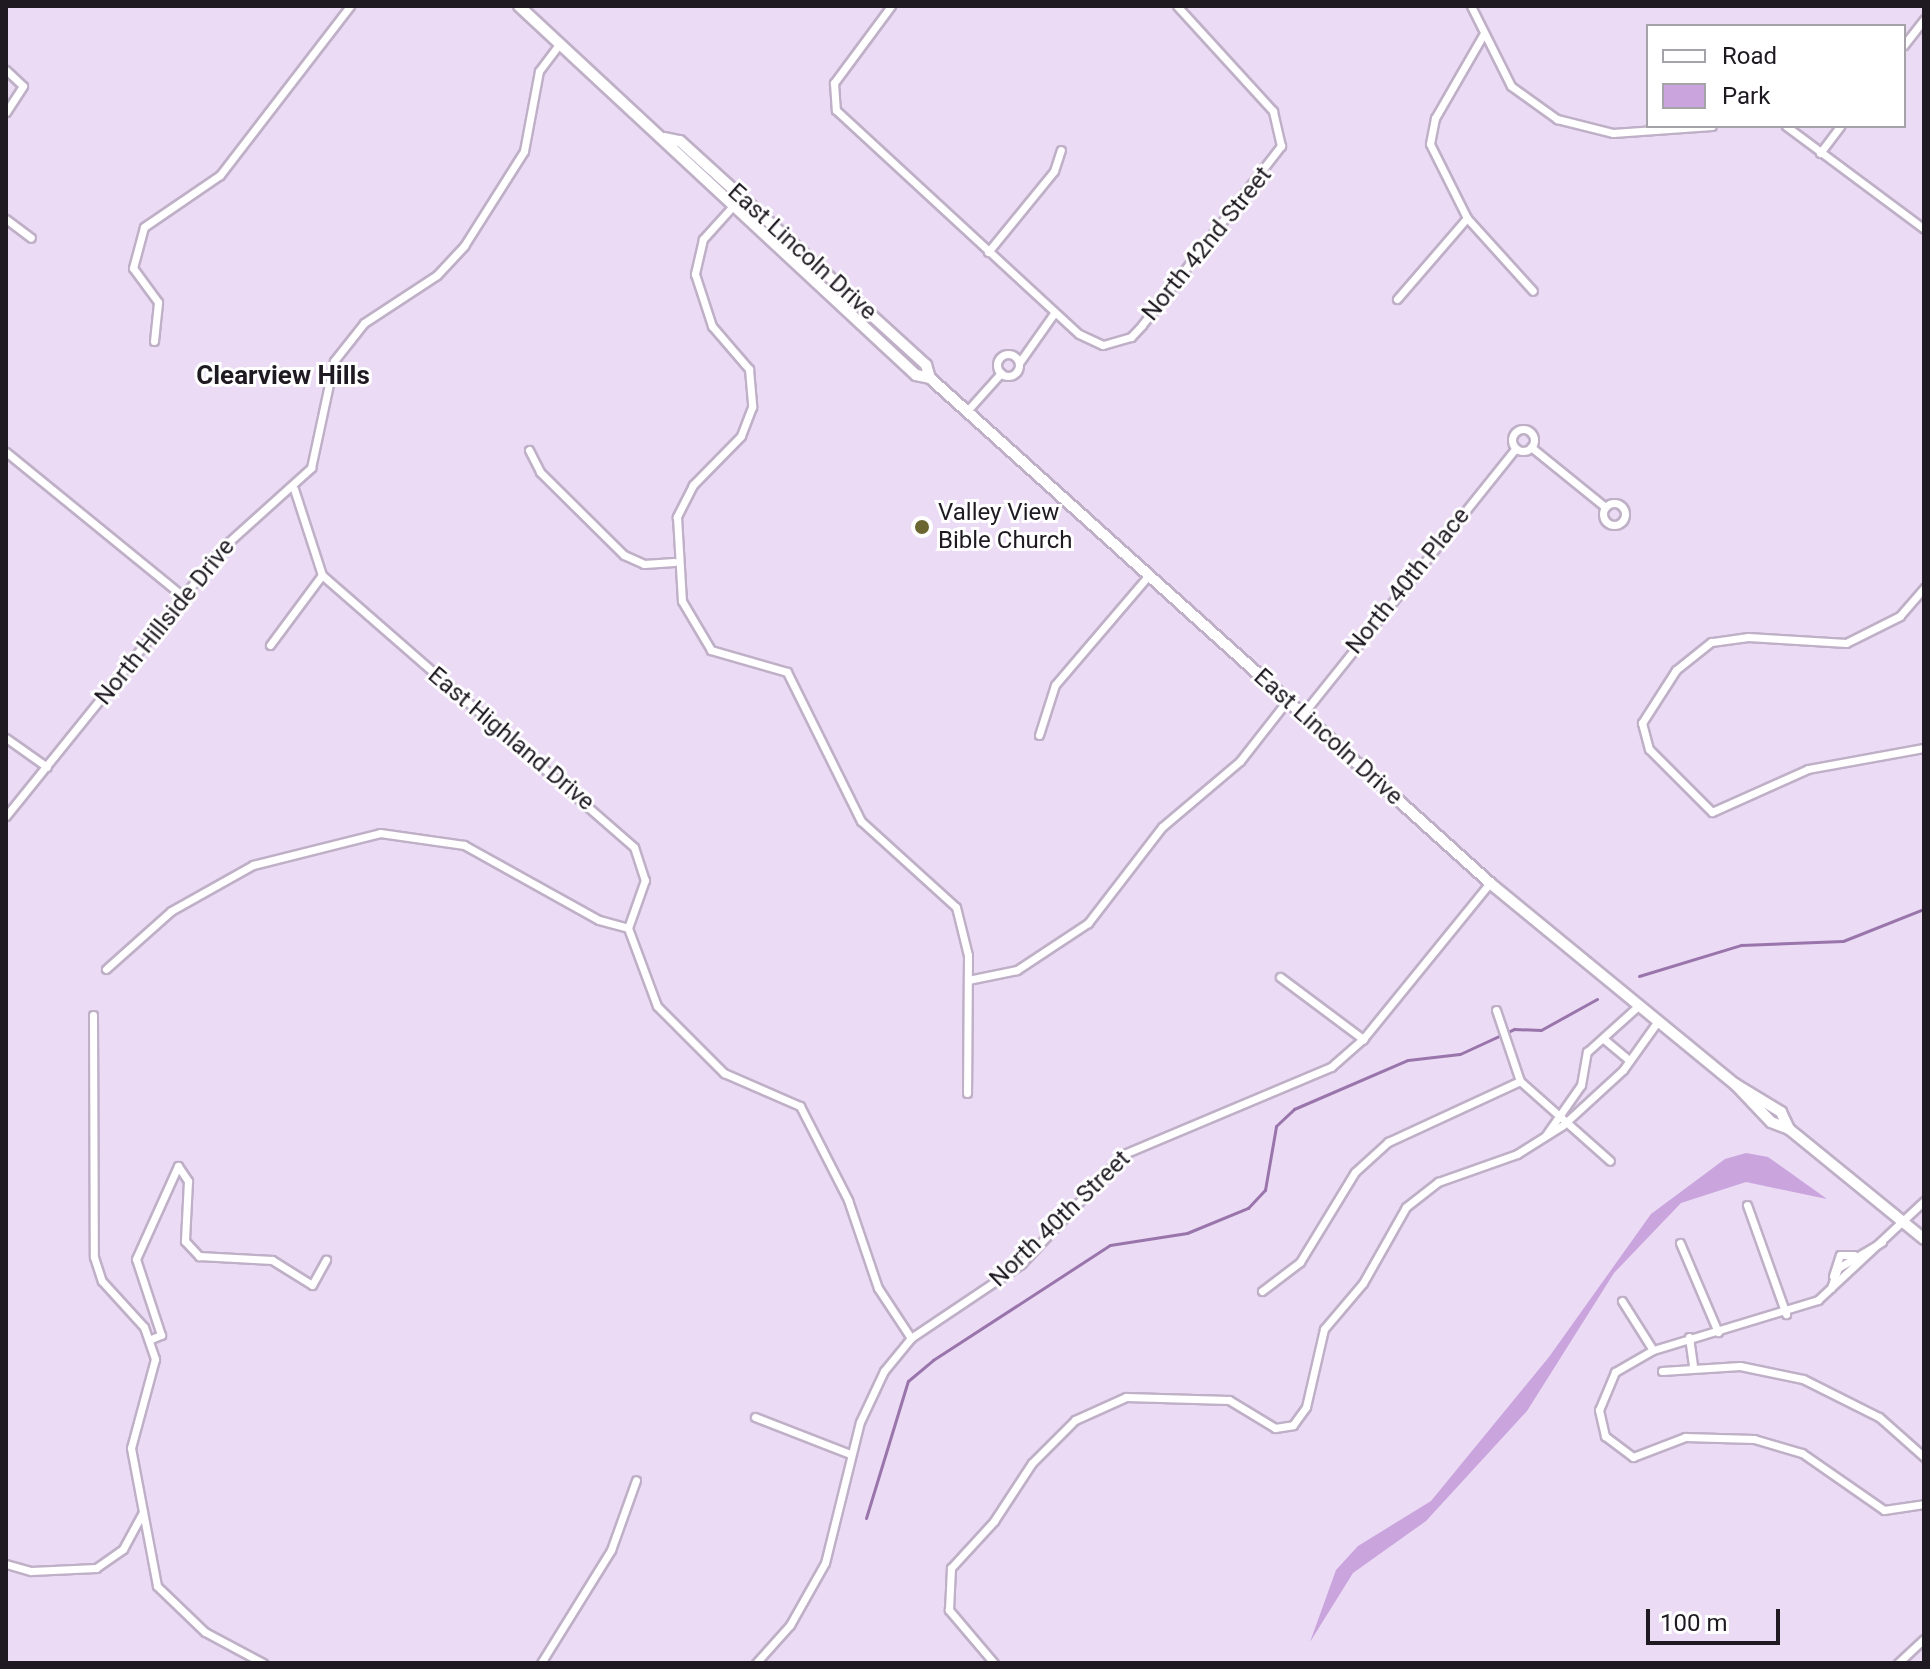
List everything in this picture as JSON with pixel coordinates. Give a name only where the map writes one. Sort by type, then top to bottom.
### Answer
[{"type":"main road","name":"East Lincoln Drive","points":[[519,6],[664,138],[670,152],[731,208],[916,375],[930,378],[1490,883],[1735,1084],[1781,1112],[1789,1129],[1922,1237]]},
{"type":"main road","name":"East Lincoln Drive","points":[[664,138],[680,141],[926,365],[930,378]]},
{"type":"street","points":[[154,341],[158,302],[133,268],[144,227],[220,175],[350,6]]},
{"type":"street","points":[[891,6],[843,66],[834,101],[841,118],[1055,312],[1029,342],[1013,375],[1001,373]]},
{"type":"street","name":"North 42nd Street","points":[[1055,312],[1091,342],[1114,345],[1142,325],[1275,161],[1282,131],[1177,6]]},
{"type":"street","points":[[1471,6],[1511,86],[1557,119],[1613,133],[1684,128]]},
{"type":"street","points":[[1906,42],[1924,19]]},
{"type":"street","points":[[1483,35],[1430,130],[1434,156],[1467,218],[1533,291]]},
{"type":"street","name":"North Hillside Drive","points":[[6,816],[232,537],[294,489],[321,447],[334,361],[364,323],[437,275],[469,239],[524,151],[541,66],[560,43]]},
{"type":"street","points":[[6,70],[23,86],[6,112]]},
{"type":"street","points":[[1789,128],[1924,229]]},
{"type":"street","points":[[1820,153],[1839,128]]},
{"type":"street","points":[[988,252],[1054,171],[1061,150]]},
{"type":"street","points":[[741,197],[703,239],[695,274],[712,326],[749,369],[752,407],[741,436],[684,499],[674,562],[698,636],[728,659],[787,672],[861,821],[956,907],[968,980],[967,1093]]},
{"type":"street","points":[[1397,299],[1467,218]]},
{"type":"street","points":[[6,219],[31,238]]},
{"type":"street","points":[[1001,373],[997,362],[1029,342]]},
{"type":"street","points":[[1009,354],[1019,363]]},
{"type":"street","points":[[967,411],[1001,373]]},
{"type":"street","name":"North 40th Place","points":[[1302,715],[1516,448],[1512,438],[1522,429],[1532,433],[1531,447]]},
{"type":"street","points":[[1516,448],[1531,447],[1605,507]]},
{"type":"street","points":[[529,450],[540,472],[624,555],[644,564],[674,562]]},
{"type":"street","points":[[6,452],[184,597]]},
{"type":"street","points":[[270,645],[322,575],[294,489]]},
{"type":"street","name":"East Highland Drive","points":[[322,575],[634,847],[645,880],[628,928]]},
{"type":"street","points":[[1039,735],[1055,685],[1148,576]]},
{"type":"street","points":[[1924,588],[1900,616],[1846,643],[1727,638],[1695,651],[1647,706],[1643,735],[1712,812],[1808,769],[1924,748]]},
{"type":"street","points":[[968,980],[1017,970],[1088,923],[1162,827],[1240,761],[1287,701]]},
{"type":"street","points":[[6,738],[47,767]]},
{"type":"street","points":[[106,969],[171,911],[253,865],[380,833],[464,845],[599,920],[628,928],[657,1006],[724,1073],[787,1095],[803,1111],[848,1200],[878,1288],[911,1338]]},
{"type":"street","name":"North 40th Street","points":[[756,1663],[790,1625],[825,1563],[850,1454],[869,1398],[911,1338],[1021,1264],[1124,1154],[1307,1081],[1363,1039],[1490,883]]},
{"type":"street","points":[[1280,977],[1363,1039]]},
{"type":"street","points":[[1560,1122],[1581,1085],[1587,1052],[1605,1040],[1638,1006]]},
{"type":"street","points":[[1496,1010],[1506,1048],[1520,1081],[1560,1122],[1610,1161]]},
{"type":"street","points":[[93,1015],[96,1272],[151,1339],[155,1379],[131,1448],[157,1586],[205,1632],[263,1663]]},
{"type":"street","points":[[994,1663],[949,1610],[951,1568],[994,1521],[1032,1463],[1075,1420],[1126,1397],[1229,1400],[1275,1428],[1293,1425],[1306,1407],[1324,1329],[1363,1283],[1406,1207],[1438,1182],[1544,1138],[1629,1060],[1658,1021]]},
{"type":"street","points":[[1605,1040],[1629,1060]]},
{"type":"street","points":[[1262,1291],[1300,1262],[1355,1172],[1388,1142],[1520,1081]]},
{"type":"street","points":[[151,1339],[161,1335],[136,1259],[178,1166],[188,1181],[185,1241],[199,1256],[272,1260],[312,1285],[326,1260]]},
{"type":"street","points":[[1924,1201],[1831,1288],[1786,1314],[1689,1337],[1653,1350],[1615,1372],[1601,1396],[1601,1425],[1623,1453],[1641,1456],[1685,1437],[1754,1439],[1802,1453],[1884,1510],[1924,1504]]},
{"type":"street","points":[[1747,1205],[1786,1314]]},
{"type":"street","points":[[1831,1288],[1840,1255],[1856,1255],[1886,1238]]},
{"type":"street","points":[[1680,1243],[1718,1332]]},
{"type":"street","points":[[1622,1301],[1653,1350]]},
{"type":"street","points":[[1689,1337],[1693,1365]]},
{"type":"street","points":[[1662,1371],[1693,1365],[1803,1379],[1879,1417],[1924,1457]]},
{"type":"street","points":[[755,1417],[850,1454]]},
{"type":"street","points":[[541,1663],[611,1550],[636,1480]]},
{"type":"street","points":[[6,1564],[31,1571],[96,1568],[123,1549],[143,1512]]},
{"type":"street","points":[[1898,1663],[1924,1639]]},
{"type":"green space","points":[[1746,1153],[1768,1157],[1827,1199],[1746,1182],[1681,1203],[1614,1273],[1527,1411],[1426,1521],[1353,1573],[1310,1642],[1336,1570],[1358,1546],[1431,1501],[1549,1357],[1651,1214],[1725,1159]]},
{"type":"waterway","points":[[1639,976],[1741,945],[1843,941],[1924,909]]},
{"type":"waterway","points":[[866,1518],[908,1381],[933,1360],[1110,1245],[1187,1233],[1248,1208],[1265,1190],[1276,1126],[1294,1109],[1408,1060],[1460,1054],[1514,1029],[1541,1030],[1597,999]]},
{"type":"place","name":"Valley View Bible Church","points":[[922,527]]},
{"type":"district","name":"Clearview Hills","points":[[283,376]]}]
